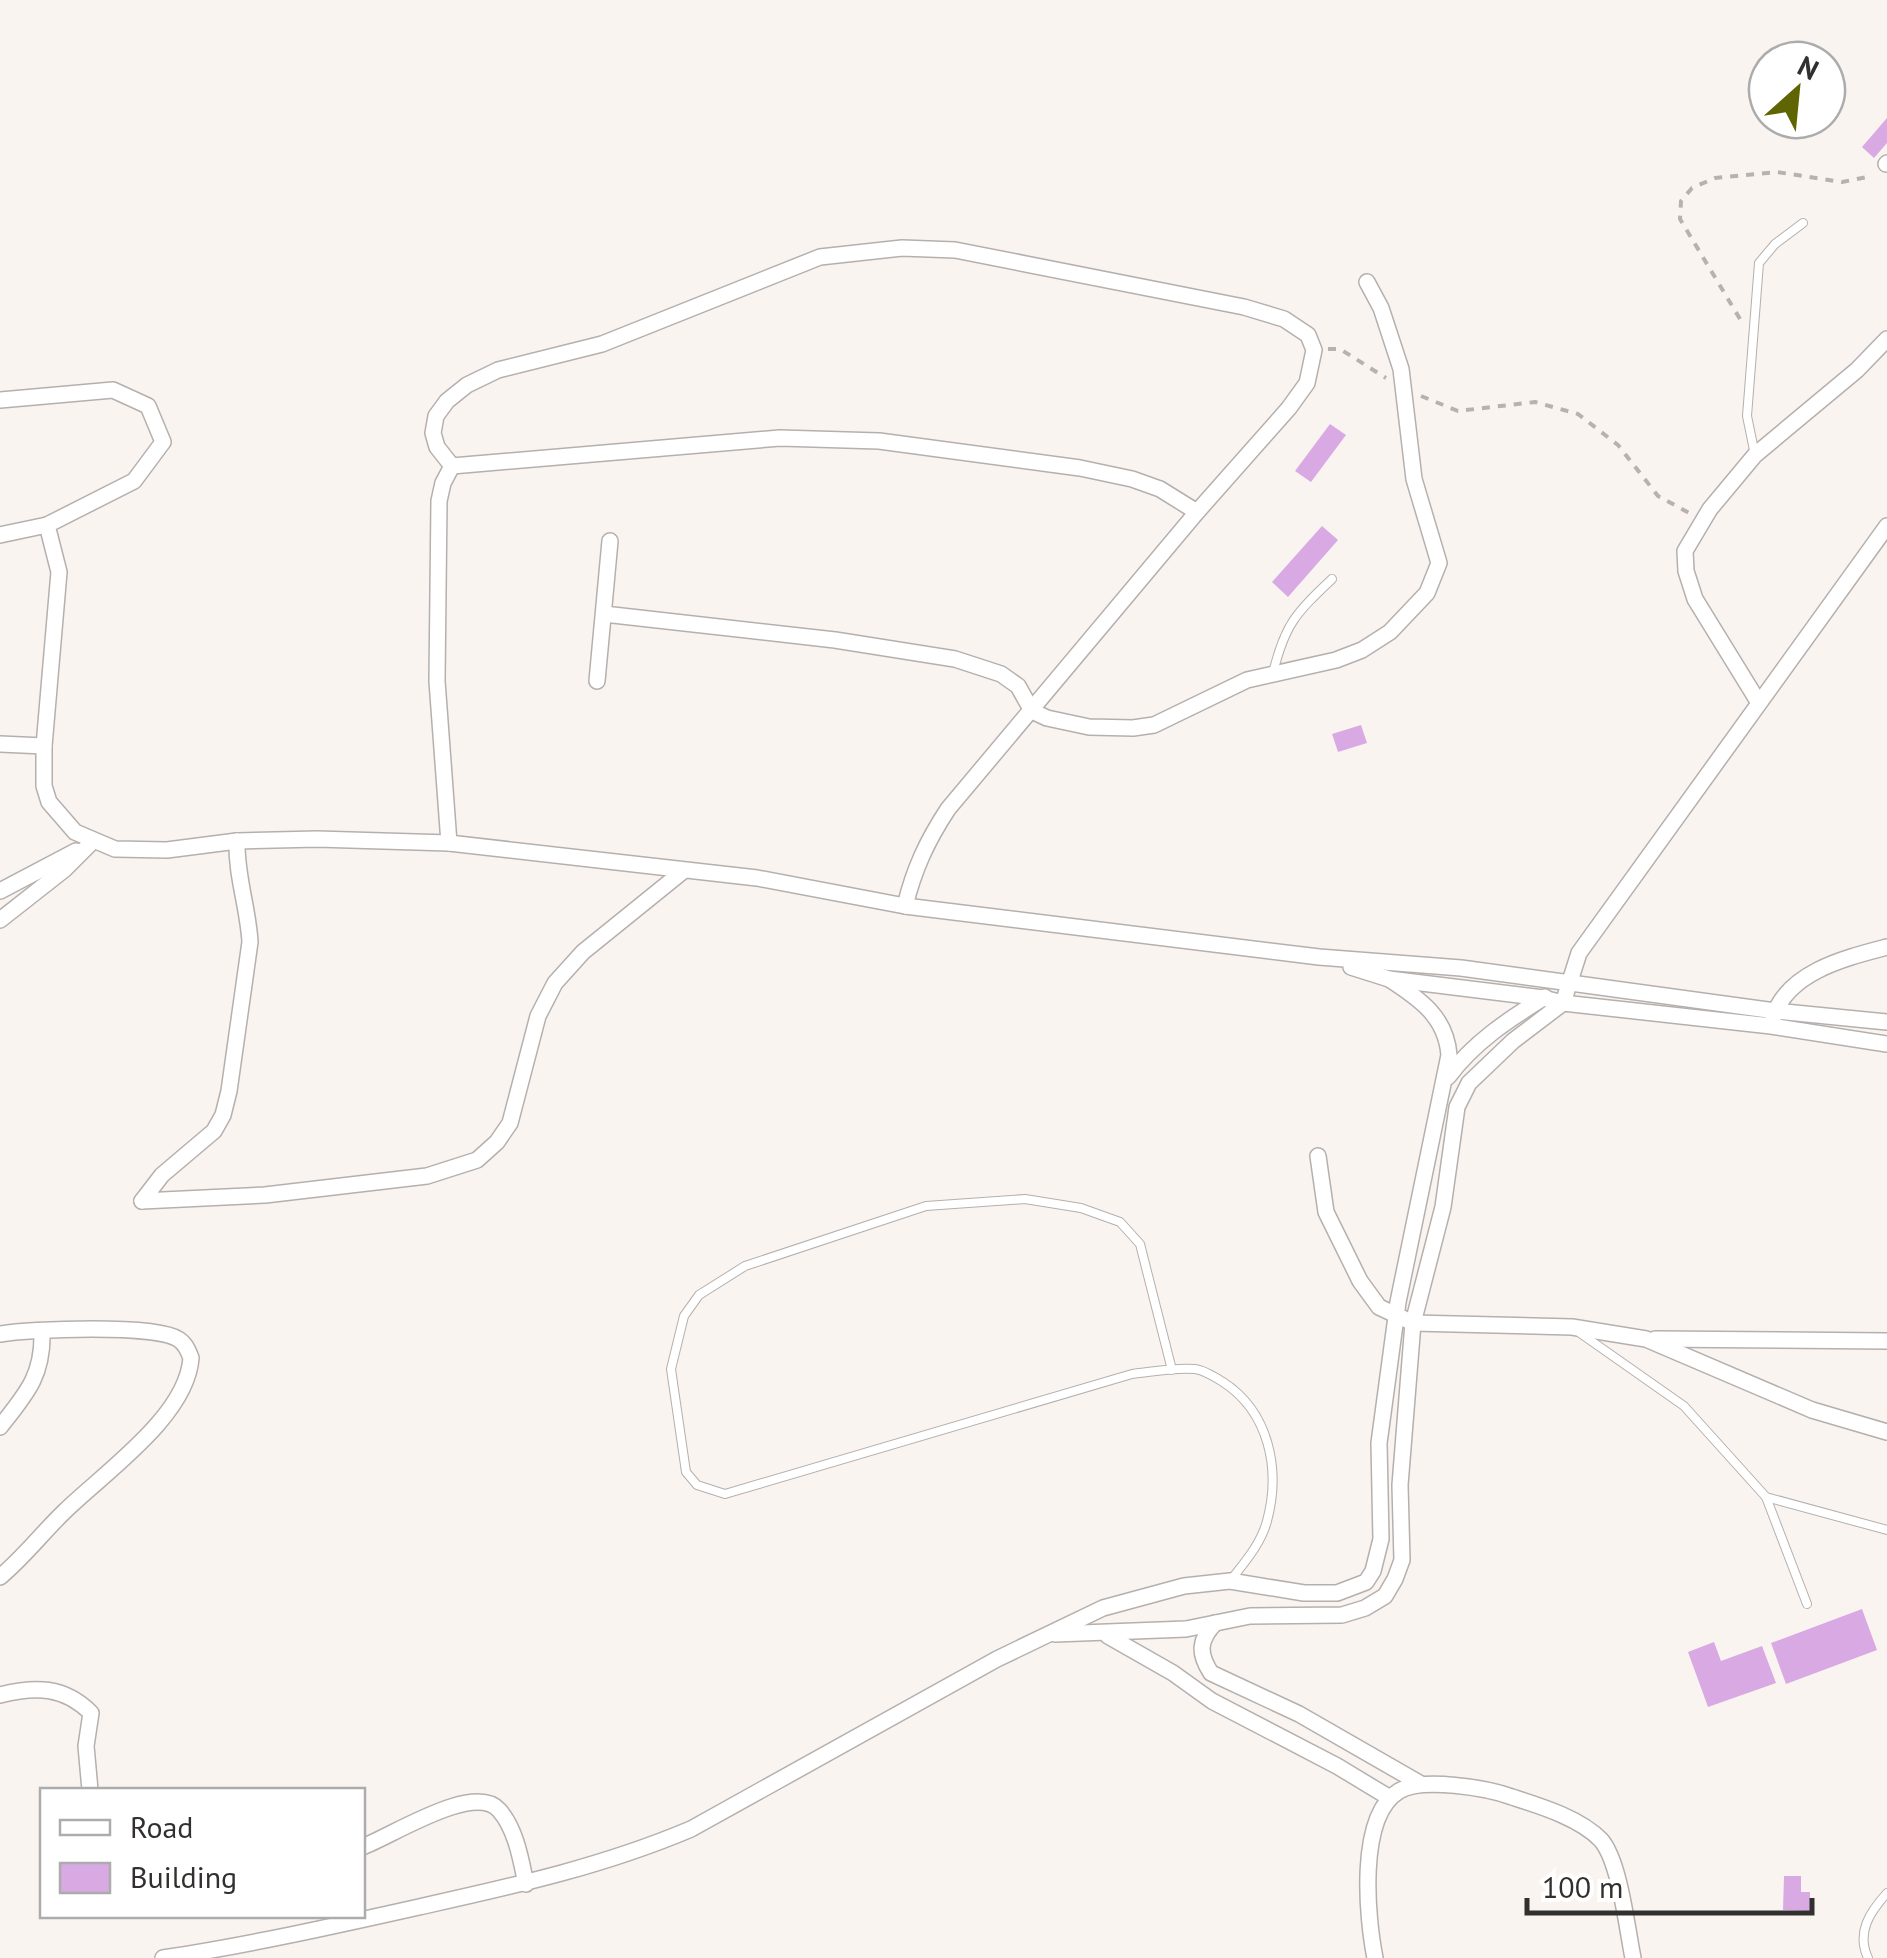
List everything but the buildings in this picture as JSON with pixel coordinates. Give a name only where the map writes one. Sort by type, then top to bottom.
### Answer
[{"type":"street","points":[[452,466],[437,447],[433,433],[436,416],[467,386],[498,370],[602,344],[820,257],[902,248],[955,250],[1244,307],[1295,325],[1308,335],[1314,350],[1307,383],[948,809],[925,843],[905,906]]},
{"type":"street","points":[[604,614],[835,640],[956,659],[1001,674],[1018,686],[1032,710],[1048,718],[1089,727],[1134,728],[1167,720],[1248,680],[1336,660],[1362,650],[1390,632],[1428,593],[1439,563],[1414,478],[1402,369],[1382,308],[1367,282]]},
{"type":"street","points":[[1759,703],[1694,599],[1685,551],[1705,518],[1755,455],[1857,370],[1887,339]]},
{"type":"street","points":[[0,400],[112,390],[148,406],[162,442],[134,481],[47,525],[0,534]]},
{"type":"street","points":[[452,466],[780,438],[878,441],[1080,468],[1132,479],[1160,489],[1198,512]]},
{"type":"street","points":[[449,843],[437,681],[439,501],[452,466]]},
{"type":"street","points":[[47,525],[59,572],[44,786],[49,802],[75,832],[115,850],[317,839],[449,843],[756,878],[905,906],[1319,957],[1416,963],[1570,982],[1773,1018],[1887,1044]]},
{"type":"street","points":[[163,1958],[256,1951],[588,1868],[691,1829],[936,1692],[1103,1608],[1184,1586],[1230,1581],[1304,1593],[1337,1593],[1366,1582],[1374,1571],[1381,1539],[1380,1428],[1405,1319],[1444,1207],[1457,1108],[1462,1096],[1469,1083],[1513,1041],[1563,1004],[1578,953],[1887,526]]},
{"type":"street","points":[[597,681],[610,541]]},
{"type":"street","points":[[0,744],[44,746]]},
{"type":"street","points":[[238,841],[236,866],[249,918],[250,942],[229,1092],[214,1131],[162,1175],[142,1201],[265,1194],[427,1176],[477,1160],[510,1124],[538,1016],[555,982],[583,952],[682,872]]},
{"type":"street","points":[[0,891],[92,842]]},
{"type":"street","points":[[0,920],[65,869],[92,842]]},
{"type":"street","points":[[1773,1018],[1787,991],[1810,975],[1887,947]]},
{"type":"street","points":[[1319,957],[1390,978],[1563,1004],[1887,1022]]},
{"type":"street","points":[[1051,1634],[1186,1628],[1250,1616],[1342,1615],[1385,1596],[1396,1580],[1402,1560],[1405,1319],[1422,1173],[1449,1056],[1444,1028],[1418,998],[1390,978]]},
{"type":"street","points":[[1444,1082],[1483,1038],[1570,982]]},
{"type":"street","points":[[1318,1156],[1326,1212],[1360,1281],[1379,1306],[1405,1319],[1572,1327],[1646,1339],[1887,1342]]},
{"type":"street","points":[[0,1334],[124,1328],[166,1333],[186,1346],[191,1358],[185,1386],[148,1434],[0,1577]]},
{"type":"street","points":[[0,1427],[28,1393],[40,1369],[42,1333]]},
{"type":"street","points":[[1646,1339],[1812,1410],[1887,1432]]},
{"type":"street","points":[[1215,1623],[1204,1635],[1200,1648],[1211,1672],[1299,1714],[1421,1784]]},
{"type":"street","points":[[1104,1634],[1173,1673],[1212,1701],[1390,1798]]},
{"type":"street","points":[[0,1695],[26,1689],[61,1692],[91,1713],[86,1746],[90,1788]]},
{"type":"street","points":[[1375,1958],[1366,1892],[1373,1837],[1390,1798],[1402,1789],[1421,1784],[1499,1792],[1539,1806],[1603,1842],[1612,1859],[1633,1958]]},
{"type":"street","points":[[365,1846],[462,1803],[490,1803],[506,1822],[518,1846],[526,1884]]},
{"type":"lane","points":[[1755,455],[1747,416],[1759,263],[1775,244],[1802,223]]},
{"type":"lane","points":[[1273,673],[1282,640],[1297,611],[1332,579]]},
{"type":"lane","points":[[1172,1370],[1140,1244],[1120,1222],[1081,1208],[1026,1198],[926,1206],[744,1266],[699,1295],[684,1316],[671,1368],[686,1472],[698,1485],[725,1494],[1132,1374],[1198,1368],[1243,1396],[1260,1419],[1270,1457],[1272,1494],[1267,1524],[1255,1548],[1230,1581]]},
{"type":"lane","points":[[1572,1327],[1684,1406],[1766,1497],[1807,1604]]},
{"type":"lane","points":[[1766,1497],[1887,1530]]},
{"type":"lane","points":[[1868,1958],[1862,1945],[1868,1916],[1887,1893]]},
{"type":"path","points":[[1753,340],[1680,218],[1681,201],[1692,188],[1715,178],[1778,172],[1842,182],[1872,176],[1886,163]]},
{"type":"path","points":[[1314,350],[1340,350],[1404,388],[1458,411],[1535,402],[1578,414],[1618,445],[1658,496],[1680,510],[1705,518]]}]
